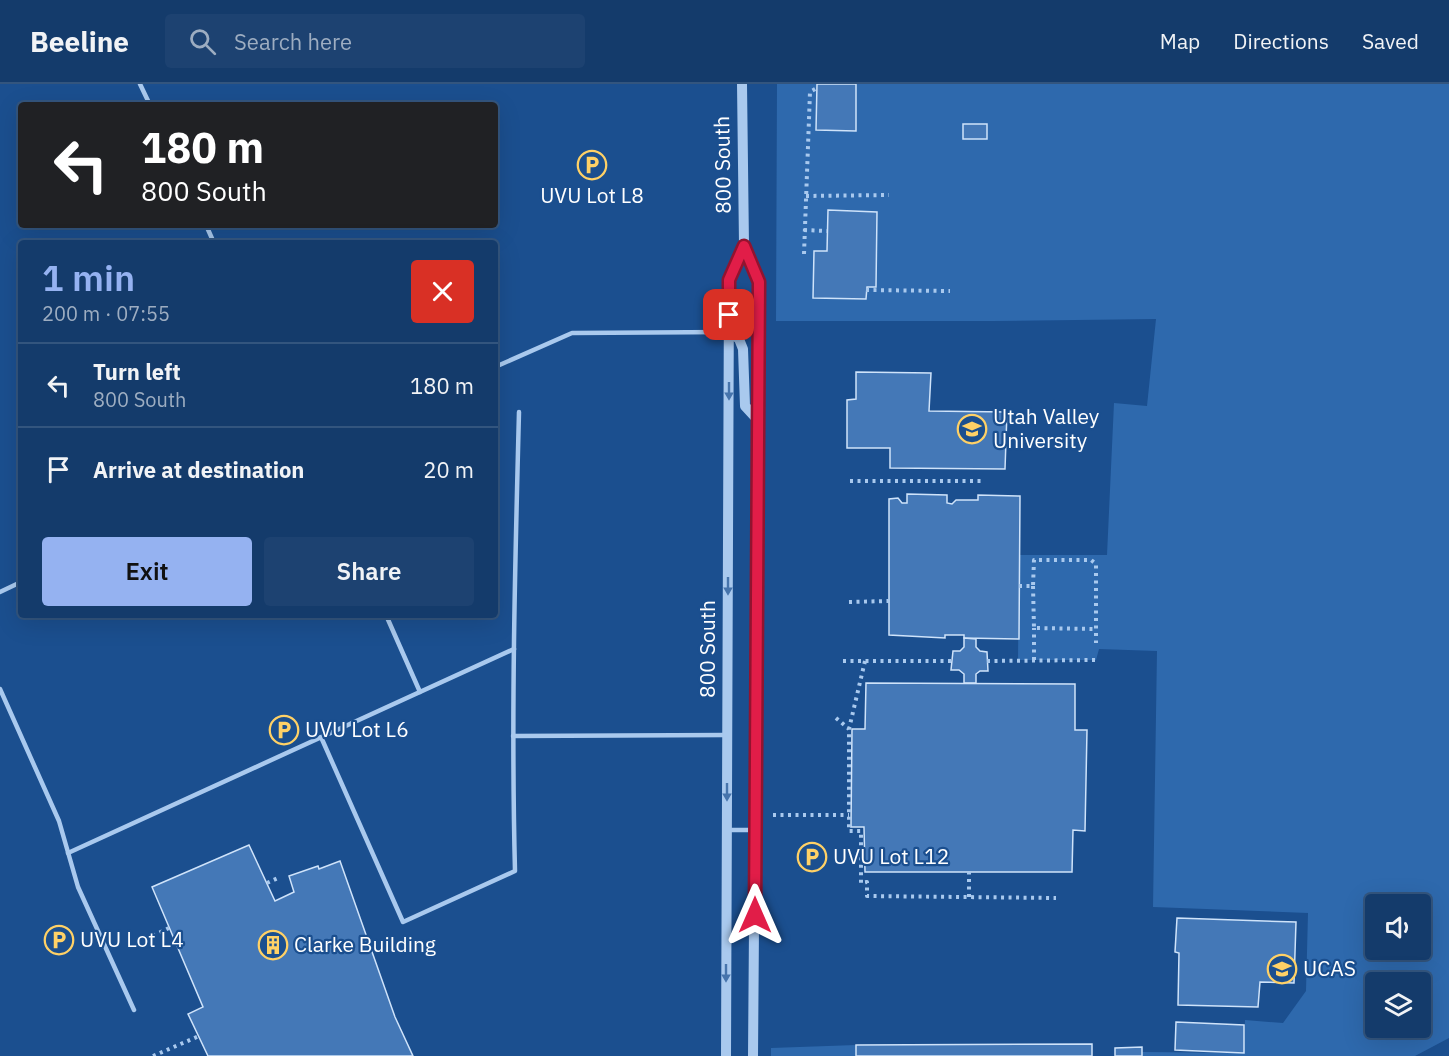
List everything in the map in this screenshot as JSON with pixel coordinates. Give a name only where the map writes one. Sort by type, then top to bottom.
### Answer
[{"type":"street","name":"800 South","points":[[742,84],[744,246],[759,282],[753,1056]]},
{"type":"street","name":"800 South","points":[[726,1056],[729,280],[744,246]]},
{"type":"street","points":[[729,332],[739,339],[743,349],[745,406],[757,419]]},
{"type":"lane","points":[[140,84],[149,102]]},
{"type":"lane","points":[[498,366],[572,333],[729,332]]},
{"type":"lane","points":[[321,737],[402,922],[515,871],[514,572],[519,412]]},
{"type":"lane","points":[[0,592],[18,583]]},
{"type":"lane","points":[[387,618],[420,692]]},
{"type":"lane","points":[[68,853],[514,649]]},
{"type":"lane","points":[[0,689],[59,822],[78,887],[134,1010]]},
{"type":"lane","points":[[513,736],[727,735]]},
{"type":"lane","points":[[727,830],[755,830]]},
{"type":"path","points":[[804,254],[810,92],[817,88]]},
{"type":"path","points":[[806,196],[889,195]]},
{"type":"path","points":[[804,230],[827,231]]},
{"type":"path","points":[[866,290],[950,291]]},
{"type":"path","points":[[850,481],[982,481]]},
{"type":"path","points":[[1034,660],[1034,560],[1091,560],[1096,564],[1096,643]]},
{"type":"path","points":[[1019,586],[1033,586]]},
{"type":"path","points":[[849,602],[889,602]]},
{"type":"path","points":[[1034,628],[1096,629]]},
{"type":"path","points":[[987,661],[1096,660]]},
{"type":"path","points":[[843,661],[952,661]]},
{"type":"path","points":[[865,661],[849,729],[849,831],[861,831],[861,883],[867,882],[867,896],[1056,898]]},
{"type":"path","points":[[836,718],[849,729]]},
{"type":"path","points":[[773,815],[849,815]]},
{"type":"path","points":[[969,872],[969,897]]},
{"type":"path","points":[[267,883],[278,878]]},
{"type":"path","points":[[146,939],[169,928]]},
{"type":"path","points":[[153,1056],[199,1036]]},
{"type":"shaded area","points":[[777,84],[1449,84],[1449,1038],[1415,1056],[1142,1056],[1142,1052],[1244,1053],[1245,1020],[1283,1023],[1306,991],[1308,913],[1153,907],[1157,651],[1099,649],[1096,660],[1018,660],[1019,555],[1107,555],[1114,403],[1147,406],[1156,319],[776,321]]},
{"type":"shaded area","points":[[856,1045],[856,1056],[771,1056],[771,1048]]},
{"type":"building","points":[[817,84],[856,84],[856,131],[816,130]]},
{"type":"building","points":[[963,124],[987,124],[987,139],[963,139]]},
{"type":"building","points":[[828,210],[877,212],[876,287],[867,287],[866,299],[813,298],[814,251],[827,251]]},
{"type":"building","points":[[856,372],[931,373],[929,411],[1007,412],[1005,469],[890,468],[890,448],[847,448],[847,400],[856,399]]},
{"type":"building","points":[[907,494],[947,495],[947,503],[952,504],[956,500],[978,500],[978,495],[1020,496],[1019,639],[964,638],[964,635],[945,635],[945,638],[889,635],[889,499],[898,498],[902,503],[907,503]]},
{"type":"building","points":[[964,638],[976,639],[976,647],[980,651],[987,652],[988,671],[980,671],[976,674],[976,683],[964,683],[964,674],[959,670],[951,670],[953,651],[960,651],[964,647]]},
{"type":"building","points":[[866,683],[1075,684],[1075,730],[1087,730],[1085,831],[1073,830],[1072,872],[865,872],[864,827],[851,827],[852,729],[865,729]]},
{"type":"building","name":"Clarke Building","points":[[249,845],[275,901],[294,892],[289,876],[340,861],[395,1017],[413,1056],[208,1056],[188,1014],[203,1007],[152,887]]},
{"type":"building","points":[[1177,918],[1296,922],[1294,983],[1260,982],[1258,1007],[1178,1005],[1179,953],[1175,952]]},
{"type":"building","points":[[1176,1022],[1244,1025],[1244,1053],[1175,1050]]},
{"type":"building","points":[[1092,1044],[1092,1056],[856,1056],[856,1045]]},
{"type":"building","points":[[1142,1047],[1142,1056],[1115,1056],[1115,1048]]},
{"type":"place","name":"UVU Lot L8","points":[[592,165]]},
{"type":"place","name":"Utah Valley University","points":[[972,429]]},
{"type":"place","name":"UVU Lot L6","points":[[284,730]]},
{"type":"place","name":"UVU Lot L12","points":[[812,857]]},
{"type":"place","name":"UVU Lot L4","points":[[59,940]]},
{"type":"place","name":"Clarke Building","points":[[273,945]]},
{"type":"place","name":"UCAS","points":[[1282,969]]},
{"type":"route","points":[[729,315],[729,280],[744,246],[759,282],[755,915]]}]
